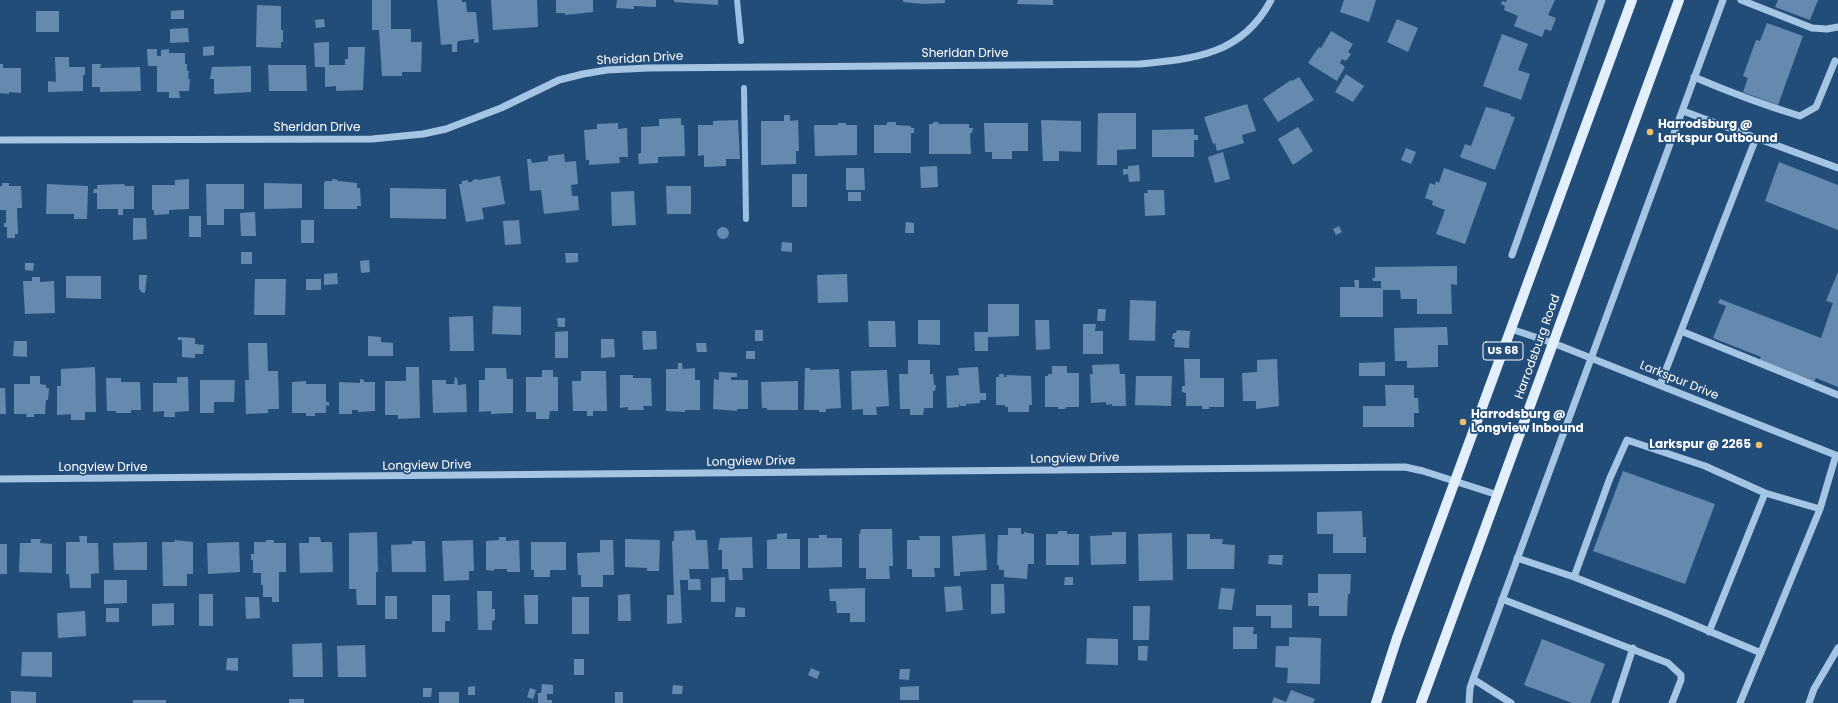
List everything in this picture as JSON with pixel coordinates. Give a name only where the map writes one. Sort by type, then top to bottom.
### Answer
[{"type":"main road","name":"US 68","points":[[1376,703],[1397,638],[1632,0]]},
{"type":"main road","name":"Harrodsburg Road","points":[[1421,703],[1679,0]]},
{"type":"street","name":"Sheridan Drive","points":[[0,140],[372,139],[423,134],[469,121],[559,80],[607,70],[648,68],[1139,64],[1183,60],[1206,55],[1224,47],[1244,34],[1263,15],[1271,0]]},
{"type":"street","points":[[1512,255],[1602,0]]},
{"type":"street","points":[[1469,703],[1470,688],[1473,679],[1723,0]]},
{"type":"street","points":[[1741,0],[1812,28],[1827,29],[1838,26]]},
{"type":"street","points":[[1694,77],[1770,107],[1800,116],[1816,107],[1835,61]]},
{"type":"street","points":[[1683,111],[1838,168]]},
{"type":"street","points":[[1660,385],[1756,138]]},
{"type":"street","name":"Larkspur Drive","points":[[1511,329],[1553,343],[1837,455]]},
{"type":"street","points":[[1681,331],[1838,395]]},
{"type":"street","points":[[1574,577],[1610,478],[1627,440],[1705,466],[1765,493],[1820,509]]},
{"type":"street","points":[[1740,703],[1820,509],[1837,455]]},
{"type":"street","name":"Longview Drive","points":[[0,479],[1405,467],[1423,470],[1498,495]]},
{"type":"street","points":[[1709,632],[1765,493]]},
{"type":"street","points":[[1517,558],[1574,577],[1666,613],[1760,653]]},
{"type":"street","points":[[1502,599],[1662,659],[1678,670],[1681,675],[1681,680],[1672,703]]},
{"type":"street","points":[[1615,703],[1633,648]]},
{"type":"street","points":[[1809,703],[1814,689],[1838,648]]},
{"type":"street","points":[[1473,679],[1511,703]]},
{"type":"building","points":[[372,0],[391,0],[391,29],[411,29],[411,42],[422,42],[421,72],[402,72],[402,76],[382,76],[379,30],[372,30]]},
{"type":"building","points":[[437,0],[462,0],[462,2],[466,2],[467,12],[476,12],[479,42],[474,43],[474,39],[458,41],[457,52],[452,52],[452,44],[441,45]]},
{"type":"building","points":[[491,0],[537,0],[538,27],[493,30]]},
{"type":"building","points":[[556,0],[593,0],[593,12],[565,15],[565,13],[556,13]]},
{"type":"building","points":[[617,0],[656,0],[656,7],[634,6],[634,9],[616,8]]},
{"type":"building","points":[[674,0],[718,0],[718,5],[674,2]]},
{"type":"building","points":[[903,0],[945,0],[945,3],[923,4],[903,2]]},
{"type":"building","points":[[1018,0],[1053,0],[1053,5],[1017,4]]},
{"type":"building","points":[[1344,0],[1376,0],[1369,22],[1340,12]]},
{"type":"building","points":[[1507,0],[1555,0],[1548,15],[1556,18],[1551,31],[1545,29],[1542,37],[1514,26],[1518,16],[1504,10],[1505,6],[1501,4],[1502,1],[1506,2]]},
{"type":"building","points":[[1778,0],[1818,0],[1810,20],[1775,7]]},
{"type":"building","points":[[257,5],[281,6],[281,30],[283,30],[283,42],[281,42],[281,48],[256,47]]},
{"type":"building","points":[[184,10],[184,19],[171,19],[171,11]]},
{"type":"building","points":[[36,11],[59,11],[59,32],[36,32]]},
{"type":"building","points":[[324,19],[325,27],[316,28],[315,20]]},
{"type":"building","points":[[1397,19],[1418,28],[1408,52],[1387,42]]},
{"type":"building","points":[[1767,23],[1803,36],[1778,105],[1743,92],[1748,78],[1743,76],[1756,40],[1760,41]]},
{"type":"building","points":[[188,28],[189,42],[170,43],[170,29]]},
{"type":"building","points":[[1331,31],[1353,44],[1348,52],[1351,54],[1346,61],[1342,59],[1340,63],[1345,67],[1337,81],[1308,63],[1319,47],[1321,48]]},
{"type":"building","points":[[1502,34],[1528,44],[1518,70],[1530,74],[1521,100],[1483,86]]},
{"type":"building","points":[[329,42],[329,65],[345,65],[345,59],[348,59],[348,47],[365,47],[363,90],[336,91],[336,86],[325,87],[325,67],[315,67],[314,43]]},
{"type":"building","points":[[214,46],[214,55],[203,56],[203,47]]},
{"type":"building","points":[[147,49],[157,49],[157,56],[161,56],[161,50],[169,49],[169,53],[185,53],[185,64],[187,64],[187,71],[189,71],[188,79],[190,79],[189,91],[179,91],[180,98],[169,98],[169,92],[157,92],[157,66],[148,66]]},
{"type":"building","points":[[55,57],[69,57],[69,67],[85,67],[85,75],[83,75],[83,91],[48,92],[48,81],[56,82]]},
{"type":"building","points":[[0,64],[3,64],[3,68],[21,68],[21,93],[0,93]]},
{"type":"building","points":[[92,64],[101,64],[100,68],[140,67],[141,91],[100,92],[100,87],[92,87]]},
{"type":"building","points":[[268,65],[306,65],[307,91],[269,91]]},
{"type":"building","points":[[251,66],[251,92],[214,94],[214,79],[210,79],[212,67]]},
{"type":"building","points":[[1346,74],[1364,86],[1353,102],[1335,92]]},
{"type":"building","points":[[1299,77],[1314,100],[1278,122],[1263,99],[1291,80],[1292,81]]},
{"type":"building","points":[[1247,104],[1256,131],[1242,135],[1244,143],[1217,151],[1215,143],[1213,144],[1204,117]]},
{"type":"building","points":[[1486,107],[1511,114],[1510,116],[1515,117],[1495,170],[1460,157],[1465,144],[1471,146]]},
{"type":"building","points":[[1098,113],[1136,113],[1136,149],[1117,150],[1117,165],[1097,165]]},
{"type":"building","points":[[784,115],[790,115],[790,121],[798,120],[799,151],[796,151],[796,164],[761,165],[761,121],[784,121]]},
{"type":"building","points":[[681,118],[681,125],[684,125],[685,156],[658,157],[658,163],[639,164],[638,154],[641,153],[641,127],[659,126],[659,119]]},
{"type":"building","points":[[738,120],[740,159],[726,159],[726,166],[704,167],[704,155],[698,156],[698,125],[713,125],[713,121]]},
{"type":"building","points":[[1041,120],[1081,121],[1081,152],[1059,151],[1059,161],[1043,161]]},
{"type":"building","points":[[887,122],[896,122],[896,125],[911,126],[911,128],[914,128],[914,133],[911,133],[911,153],[874,153],[874,125],[887,125]]},
{"type":"building","points":[[933,122],[938,122],[939,124],[969,124],[969,128],[973,128],[972,133],[970,133],[971,154],[929,154],[929,124],[933,124]]},
{"type":"building","points":[[618,123],[618,129],[627,128],[628,157],[619,157],[620,163],[589,165],[589,160],[586,160],[584,130],[597,129],[597,124]]},
{"type":"building","points":[[838,123],[857,125],[857,155],[815,156],[814,125],[838,125]]},
{"type":"building","points":[[984,123],[1028,123],[1028,151],[1012,151],[1012,159],[992,159],[992,152],[985,152]]},
{"type":"building","points":[[1298,127],[1313,151],[1293,165],[1278,139]]},
{"type":"building","points":[[1194,129],[1194,135],[1198,135],[1198,140],[1194,140],[1194,157],[1152,157],[1152,130]]},
{"type":"building","points":[[1406,148],[1416,152],[1411,164],[1401,160]]},
{"type":"building","points":[[1223,152],[1230,179],[1215,183],[1208,157]]},
{"type":"building","points":[[564,154],[565,162],[576,161],[578,184],[571,185],[572,196],[578,196],[579,210],[544,214],[541,190],[530,191],[527,159],[531,159],[532,163],[548,161],[548,156]]},
{"type":"building","points":[[1779,162],[1838,185],[1838,230],[1765,201]]},
{"type":"building","points":[[1139,165],[1140,181],[1129,182],[1128,174],[1123,175],[1123,169],[1128,169],[1128,166]]},
{"type":"building","points":[[937,166],[938,187],[921,188],[920,167]]},
{"type":"building","points":[[846,168],[864,168],[865,190],[846,190]]},
{"type":"building","points":[[1444,168],[1487,183],[1465,244],[1436,234],[1445,210],[1432,205],[1433,201],[1425,198],[1430,183],[1435,185],[1436,181],[1439,183]]},
{"type":"building","points":[[792,174],[807,174],[807,207],[792,207]]},
{"type":"building","points":[[500,176],[505,204],[482,208],[484,219],[466,222],[459,184],[462,184],[462,181],[468,180],[468,182],[471,182],[475,179],[479,180]]},
{"type":"building","points":[[189,179],[189,209],[169,210],[169,214],[154,215],[154,210],[152,210],[152,185],[175,185],[175,180]]},
{"type":"building","points":[[332,179],[338,180],[339,183],[339,181],[357,183],[357,188],[360,188],[361,206],[357,206],[357,209],[324,209],[324,184],[325,181],[332,181]]},
{"type":"building","points":[[2,183],[9,183],[9,186],[21,186],[22,208],[17,208],[18,234],[15,234],[15,238],[7,238],[7,227],[4,227],[4,223],[6,223],[6,210],[0,210],[0,186],[2,186]]},
{"type":"building","points":[[264,183],[302,184],[302,208],[264,209]]},
{"type":"building","points":[[47,184],[88,186],[87,219],[74,219],[74,214],[46,214]]},
{"type":"building","points":[[124,184],[125,186],[134,186],[134,209],[123,209],[123,215],[118,215],[118,209],[97,209],[97,193],[93,193],[94,189],[97,189],[97,185]]},
{"type":"building","points":[[206,184],[244,184],[244,209],[224,209],[224,225],[207,225]]},
{"type":"building","points":[[666,186],[691,186],[691,214],[667,214]]},
{"type":"building","points":[[390,188],[446,189],[446,219],[390,218]]},
{"type":"building","points":[[1147,190],[1164,190],[1165,215],[1145,216],[1144,193],[1148,193]]},
{"type":"building","points":[[634,191],[636,225],[612,226],[611,192]]},
{"type":"building","points":[[848,192],[861,192],[861,201],[848,201]]},
{"type":"building","points":[[255,212],[256,236],[241,236],[240,213]]},
{"type":"building","points":[[189,216],[201,216],[201,237],[189,237]]},
{"type":"building","points":[[133,218],[146,218],[147,239],[133,240]]},
{"type":"building","points":[[301,220],[314,220],[314,243],[301,243]]},
{"type":"building","points":[[519,220],[521,244],[505,245],[503,221]]},
{"type":"building","points":[[906,222],[914,223],[914,233],[905,233]]},
{"type":"building","points":[[1339,226],[1342,232],[1336,235],[1333,229]]},
{"type":"building","points":[[725,227],[728,228],[728,238],[721,239],[718,238],[717,231],[718,228]]},
{"type":"building","points":[[782,242],[792,243],[792,252],[781,251]]},
{"type":"building","points":[[241,252],[252,252],[252,264],[241,264]]},
{"type":"building","points":[[565,253],[578,253],[578,262],[566,263]]},
{"type":"building","points":[[369,260],[370,272],[361,273],[360,261]]},
{"type":"building","points":[[25,263],[34,263],[33,271],[25,270]]},
{"type":"building","points":[[1457,266],[1457,285],[1451,284],[1452,314],[1417,314],[1417,299],[1401,299],[1400,290],[1383,290],[1383,317],[1340,317],[1340,287],[1355,287],[1354,280],[1359,280],[1359,288],[1381,288],[1381,281],[1373,281],[1372,278],[1375,278],[1375,267]]},
{"type":"building","points":[[1838,272],[1838,387],[1816,378],[1814,382],[1759,360],[1761,357],[1713,338],[1726,306],[1718,303],[1720,299],[1821,338],[1833,303],[1826,301]]},
{"type":"building","points":[[337,273],[338,284],[324,285],[324,274]]},
{"type":"building","points":[[847,274],[848,302],[818,303],[817,275]]},
{"type":"building","points":[[139,275],[147,275],[145,293],[139,290]]},
{"type":"building","points":[[66,276],[101,276],[101,299],[66,298]]},
{"type":"building","points":[[32,277],[40,277],[40,282],[54,281],[55,313],[25,314],[23,281],[32,281]]},
{"type":"building","points":[[255,279],[286,279],[285,315],[254,315]]},
{"type":"building","points":[[306,279],[321,279],[321,290],[306,290]]},
{"type":"building","points":[[1130,300],[1156,301],[1155,341],[1129,340]]},
{"type":"building","points":[[988,304],[1019,304],[1019,336],[988,337],[988,351],[975,351],[974,332],[988,332]]},
{"type":"building","points":[[493,306],[521,307],[521,335],[492,334]]},
{"type":"building","points":[[1098,309],[1106,309],[1105,321],[1097,321]]},
{"type":"building","points":[[473,316],[474,351],[450,351],[449,317]]},
{"type":"building","points":[[557,318],[565,318],[565,327],[558,327]]},
{"type":"building","points":[[918,320],[940,320],[940,345],[918,344]]},
{"type":"building","points":[[1035,320],[1049,320],[1050,349],[1036,350]]},
{"type":"building","points":[[868,321],[895,321],[896,347],[869,347]]},
{"type":"building","points":[[1083,324],[1096,324],[1095,331],[1103,331],[1103,354],[1083,354]]},
{"type":"building","points":[[1447,327],[1448,345],[1438,345],[1438,367],[1407,368],[1407,361],[1395,361],[1394,328]]},
{"type":"building","points":[[755,330],[763,330],[763,341],[755,341]]},
{"type":"building","points":[[1177,330],[1190,331],[1189,348],[1174,347],[1175,339],[1172,339],[1173,333],[1176,333]]},
{"type":"building","points":[[568,331],[568,358],[555,358],[555,332]]},
{"type":"building","points":[[642,331],[656,331],[657,349],[643,350]]},
{"type":"building","points":[[368,336],[381,337],[381,342],[393,343],[393,356],[368,356]]},
{"type":"building","points":[[178,337],[195,338],[195,344],[204,345],[203,354],[195,354],[195,358],[182,357],[182,340],[178,340]]},
{"type":"building","points":[[601,339],[614,339],[615,357],[601,358]]},
{"type":"building","points":[[14,341],[27,341],[27,357],[13,356]]},
{"type":"building","points":[[248,343],[267,343],[268,371],[278,371],[279,409],[268,409],[268,413],[246,414],[245,380],[249,380]]},
{"type":"building","points":[[696,343],[706,343],[707,352],[697,352]]},
{"type":"building","points":[[746,351],[755,351],[755,359],[746,359]]},
{"type":"building","points":[[1184,359],[1200,359],[1200,378],[1224,378],[1224,407],[1209,407],[1209,409],[1202,409],[1202,406],[1186,406],[1186,393],[1182,392],[1182,386],[1185,386]]},
{"type":"building","points":[[1277,359],[1279,406],[1256,409],[1256,401],[1243,401],[1242,373],[1257,372],[1257,360]]},
{"type":"building","points":[[908,360],[930,360],[930,374],[933,374],[934,385],[936,385],[935,391],[933,391],[933,408],[924,408],[923,415],[910,415],[910,409],[900,409],[899,374],[908,374]]},
{"type":"building","points":[[1385,362],[1385,376],[1359,376],[1359,363]]},
{"type":"building","points":[[678,363],[682,363],[683,369],[695,368],[695,380],[700,380],[700,410],[685,410],[685,412],[666,411],[666,369],[678,369]]},
{"type":"building","points":[[1119,364],[1120,374],[1125,374],[1126,406],[1112,406],[1112,404],[1106,405],[1106,402],[1091,403],[1090,374],[1093,374],[1092,365]]},
{"type":"building","points":[[1052,366],[1067,366],[1067,373],[1079,373],[1079,407],[1066,407],[1065,409],[1058,409],[1058,407],[1045,407],[1045,376],[1052,374]]},
{"type":"building","points":[[95,367],[96,412],[85,412],[85,420],[71,420],[71,414],[57,415],[57,386],[61,386],[61,369]]},
{"type":"building","points":[[406,367],[419,367],[420,418],[398,419],[398,415],[385,415],[385,381],[406,381]]},
{"type":"building","points":[[978,367],[980,393],[986,393],[986,400],[980,400],[980,403],[966,404],[966,406],[960,406],[959,403],[959,407],[947,408],[946,376],[959,375],[958,368]]},
{"type":"building","points":[[485,368],[506,368],[507,379],[513,379],[513,413],[491,414],[491,411],[479,412],[479,380],[485,380]]},
{"type":"building","points":[[805,368],[810,368],[810,370],[839,369],[841,408],[826,409],[826,412],[819,412],[819,410],[804,410]]},
{"type":"building","points":[[542,370],[553,370],[553,377],[558,377],[558,411],[550,411],[549,419],[536,419],[536,412],[526,412],[526,377],[542,377]]},
{"type":"building","points":[[887,370],[889,406],[876,407],[877,415],[863,415],[863,409],[852,410],[851,371]]},
{"type":"building","points":[[581,371],[606,371],[607,411],[593,411],[593,416],[587,416],[587,411],[573,411],[572,381],[581,381]]},
{"type":"building","points":[[719,372],[737,373],[737,377],[731,377],[731,380],[748,380],[748,409],[737,409],[737,411],[713,409],[714,379],[719,380]]},
{"type":"building","points":[[999,374],[1004,374],[1004,377],[1007,377],[1006,375],[1031,376],[1032,405],[1029,405],[1029,412],[1008,412],[1008,407],[1005,407],[1005,405],[996,405],[996,377],[999,377]]},
{"type":"building","points":[[620,375],[633,375],[633,378],[651,378],[652,406],[643,406],[644,410],[628,410],[628,407],[620,408]]},
{"type":"building","points":[[30,376],[40,376],[40,384],[46,385],[46,388],[49,388],[45,414],[34,414],[34,417],[26,417],[27,414],[14,414],[14,384],[30,384]]},
{"type":"building","points":[[1136,376],[1172,376],[1171,406],[1135,405]]},
{"type":"building","points":[[177,377],[188,377],[189,411],[175,412],[175,417],[164,417],[164,411],[153,412],[153,383],[177,383]]},
{"type":"building","points":[[455,377],[457,378],[458,385],[466,384],[467,412],[433,413],[432,380],[446,380],[446,384],[454,384]]},
{"type":"building","points":[[106,378],[121,378],[121,382],[140,382],[141,410],[131,410],[131,413],[116,413],[116,411],[107,411]]},
{"type":"building","points":[[360,379],[364,380],[364,382],[375,382],[375,411],[358,412],[358,410],[352,410],[352,414],[339,414],[339,382],[360,383]]},
{"type":"building","points":[[200,380],[235,380],[234,402],[214,402],[214,413],[200,413]]},
{"type":"building","points":[[306,381],[306,384],[326,384],[326,402],[329,402],[329,406],[326,405],[326,413],[315,413],[315,416],[306,416],[306,413],[292,413],[292,382]]},
{"type":"building","points":[[798,381],[798,410],[767,410],[767,408],[762,408],[761,382]]},
{"type":"building","points":[[1385,385],[1414,385],[1414,398],[1418,398],[1419,413],[1414,413],[1414,427],[1363,427],[1363,406],[1386,406]]},
{"type":"building","points":[[0,388],[5,388],[6,414],[0,414]]},
{"type":"building","points":[[1623,471],[1715,504],[1685,584],[1593,551]]},
{"type":"building","points":[[1362,511],[1363,537],[1366,537],[1366,553],[1333,553],[1333,534],[1317,534],[1317,512]]},
{"type":"building","points":[[1008,528],[1021,528],[1021,534],[1024,534],[1024,532],[1034,534],[1034,564],[1028,564],[1027,579],[1004,577],[1004,570],[999,570],[999,565],[997,565],[998,535],[1008,535]]},
{"type":"building","points":[[861,529],[892,529],[893,566],[889,566],[890,579],[866,579],[866,568],[859,568],[859,534]]},
{"type":"building","points":[[695,530],[696,540],[707,540],[709,569],[689,569],[690,579],[700,579],[701,590],[688,590],[688,580],[680,580],[682,623],[667,624],[667,595],[674,595],[672,541],[674,541],[674,531]]},
{"type":"building","points":[[1058,531],[1067,531],[1067,534],[1079,534],[1079,565],[1046,565],[1046,534],[1058,534]]},
{"type":"building","points":[[377,532],[378,572],[376,572],[376,605],[357,605],[356,589],[349,589],[349,533]]},
{"type":"building","points":[[1112,532],[1126,532],[1126,564],[1091,565],[1090,536],[1112,535]]},
{"type":"building","points":[[787,533],[787,539],[800,539],[800,569],[767,569],[767,540],[777,539],[777,534]]},
{"type":"building","points":[[1172,533],[1173,580],[1139,581],[1138,534]]},
{"type":"building","points":[[985,534],[987,570],[960,572],[960,576],[954,576],[952,536]]},
{"type":"building","points":[[1187,534],[1210,534],[1210,539],[1223,539],[1222,544],[1235,545],[1234,569],[1187,569]]},
{"type":"building","points":[[819,535],[827,535],[827,538],[842,538],[842,567],[808,568],[808,538],[819,538]]},
{"type":"building","points":[[79,536],[87,536],[87,543],[98,543],[99,573],[91,574],[91,588],[70,588],[69,574],[66,574],[66,542],[80,542]]},
{"type":"building","points":[[919,536],[940,536],[940,568],[934,568],[935,577],[912,577],[912,569],[907,569],[907,540],[920,540]]},
{"type":"building","points":[[309,537],[320,537],[321,542],[332,542],[333,572],[300,573],[299,543],[309,543]]},
{"type":"building","points":[[499,537],[506,537],[506,541],[519,540],[520,572],[507,572],[507,569],[494,569],[494,571],[486,570],[486,541],[499,540]]},
{"type":"building","points":[[752,537],[753,568],[742,568],[743,580],[729,580],[728,569],[722,569],[722,550],[718,550],[720,538]]},
{"type":"building","points":[[31,539],[41,539],[40,543],[52,544],[52,573],[19,572],[20,543],[31,543]]},
{"type":"building","points":[[625,539],[660,540],[659,571],[647,571],[647,568],[625,567]]},
{"type":"building","points":[[174,540],[193,542],[193,574],[187,574],[187,586],[163,586],[162,542],[175,542]]},
{"type":"building","points":[[266,540],[274,540],[274,543],[286,543],[286,572],[279,572],[279,602],[272,602],[272,597],[263,597],[261,573],[253,573],[253,560],[251,560],[251,554],[254,554],[254,542],[266,542]]},
{"type":"building","points":[[473,540],[474,571],[469,571],[469,580],[444,581],[442,541]]},
{"type":"building","points":[[600,540],[613,540],[614,575],[603,575],[603,587],[581,587],[581,575],[578,575],[577,553],[600,552]]},
{"type":"building","points":[[412,541],[425,541],[426,572],[392,572],[391,545],[412,544]]},
{"type":"building","points":[[147,542],[147,570],[114,570],[113,543]]},
{"type":"building","points":[[239,542],[240,572],[208,574],[207,543]]},
{"type":"building","points":[[531,542],[566,542],[566,570],[550,570],[550,577],[534,577],[534,570],[531,570]]},
{"type":"building","points":[[0,544],[7,544],[7,574],[0,574]]},
{"type":"building","points":[[1269,555],[1283,555],[1282,565],[1268,564]]},
{"type":"building","points":[[1318,574],[1351,574],[1347,616],[1319,616],[1319,606],[1308,606],[1308,593],[1318,593]]},
{"type":"building","points":[[725,577],[725,602],[711,602],[711,578]]},
{"type":"building","points":[[1065,577],[1073,577],[1073,585],[1064,585]]},
{"type":"building","points":[[104,580],[127,580],[127,603],[104,604]]},
{"type":"building","points":[[991,584],[1004,584],[1005,613],[991,614]]},
{"type":"building","points":[[961,586],[963,610],[946,612],[944,587]]},
{"type":"building","points":[[865,588],[865,622],[850,622],[850,613],[837,613],[836,601],[830,601],[829,589]]},
{"type":"building","points":[[1221,588],[1235,589],[1232,610],[1218,609]]},
{"type":"building","points":[[477,591],[492,591],[492,609],[495,609],[495,620],[492,621],[492,630],[478,630]]},
{"type":"building","points":[[199,594],[213,594],[213,626],[199,626]]},
{"type":"building","points":[[630,594],[631,621],[618,621],[618,595]]},
{"type":"building","points":[[432,595],[450,595],[450,621],[445,621],[445,632],[432,632]]},
{"type":"building","points":[[524,595],[538,595],[538,624],[525,624]]},
{"type":"building","points":[[385,596],[397,596],[397,619],[385,619]]},
{"type":"building","points":[[245,597],[259,597],[260,618],[246,619]]},
{"type":"building","points":[[572,597],[589,597],[589,634],[572,634]]},
{"type":"building","points":[[174,603],[174,625],[152,626],[152,604]]},
{"type":"building","points":[[1256,605],[1292,605],[1292,628],[1271,628],[1271,616],[1256,616]]},
{"type":"building","points":[[1133,606],[1150,606],[1149,640],[1133,640]]},
{"type":"building","points":[[736,607],[745,608],[745,617],[735,617]]},
{"type":"building","points":[[106,608],[119,608],[119,622],[106,622]]},
{"type":"building","points":[[85,611],[86,636],[58,638],[57,613]]},
{"type":"building","points":[[1233,627],[1254,627],[1253,634],[1257,634],[1257,649],[1233,649]]},
{"type":"building","points":[[1289,637],[1321,638],[1320,684],[1287,683],[1288,668],[1275,667],[1276,646],[1289,646]]},
{"type":"building","points":[[1087,638],[1118,639],[1118,665],[1086,664]]},
{"type":"building","points":[[1542,639],[1605,664],[1590,703],[1572,703],[1524,685]]},
{"type":"building","points":[[322,643],[323,677],[293,677],[292,644]]},
{"type":"building","points":[[365,645],[366,677],[338,677],[337,646]]},
{"type":"building","points":[[1138,646],[1148,646],[1147,661],[1138,660]]},
{"type":"building","points":[[22,652],[52,652],[52,677],[21,676]]},
{"type":"building","points":[[227,658],[238,658],[238,671],[226,670]]},
{"type":"building","points":[[574,659],[584,659],[584,675],[574,675]]},
{"type":"building","points":[[811,668],[820,672],[817,679],[808,675]]},
{"type":"building","points":[[900,669],[910,669],[909,680],[899,679]]},
{"type":"building","points":[[542,684],[553,685],[553,694],[547,694],[547,700],[552,700],[552,703],[538,703],[538,693],[541,693]]},
{"type":"building","points":[[673,685],[683,686],[682,694],[672,694]]},
{"type":"building","points":[[475,686],[475,695],[468,695],[468,687]]},
{"type":"building","points":[[919,686],[919,700],[900,700],[900,687]]},
{"type":"building","points":[[423,688],[432,688],[431,697],[423,697]]},
{"type":"building","points":[[530,688],[536,690],[533,699],[527,697]]},
{"type":"building","points":[[1291,690],[1315,699],[1313,703],[1272,703],[1274,697],[1286,702]]},
{"type":"building","points":[[11,691],[36,692],[36,703],[11,703]]},
{"type":"building","points":[[439,692],[459,692],[459,703],[439,703]]},
{"type":"building","points":[[615,692],[623,692],[623,703],[615,703]]},
{"type":"building","points":[[289,699],[304,699],[304,703],[289,703]]},
{"type":"building","points":[[133,700],[166,700],[166,703],[133,703]]},
{"type":"waterway","points":[[737,0],[741,41]]},
{"type":"waterway","points":[[744,88],[746,219]]},
{"type":"place","name":"Harrodsburg @ Larkspur Outbound","points":[[1650,132]]},
{"type":"place","name":"Harrodsburg @ Longview Inbound","points":[[1463,422]]},
{"type":"place","name":"Larkspur @ 2265","points":[[1759,445]]}]
